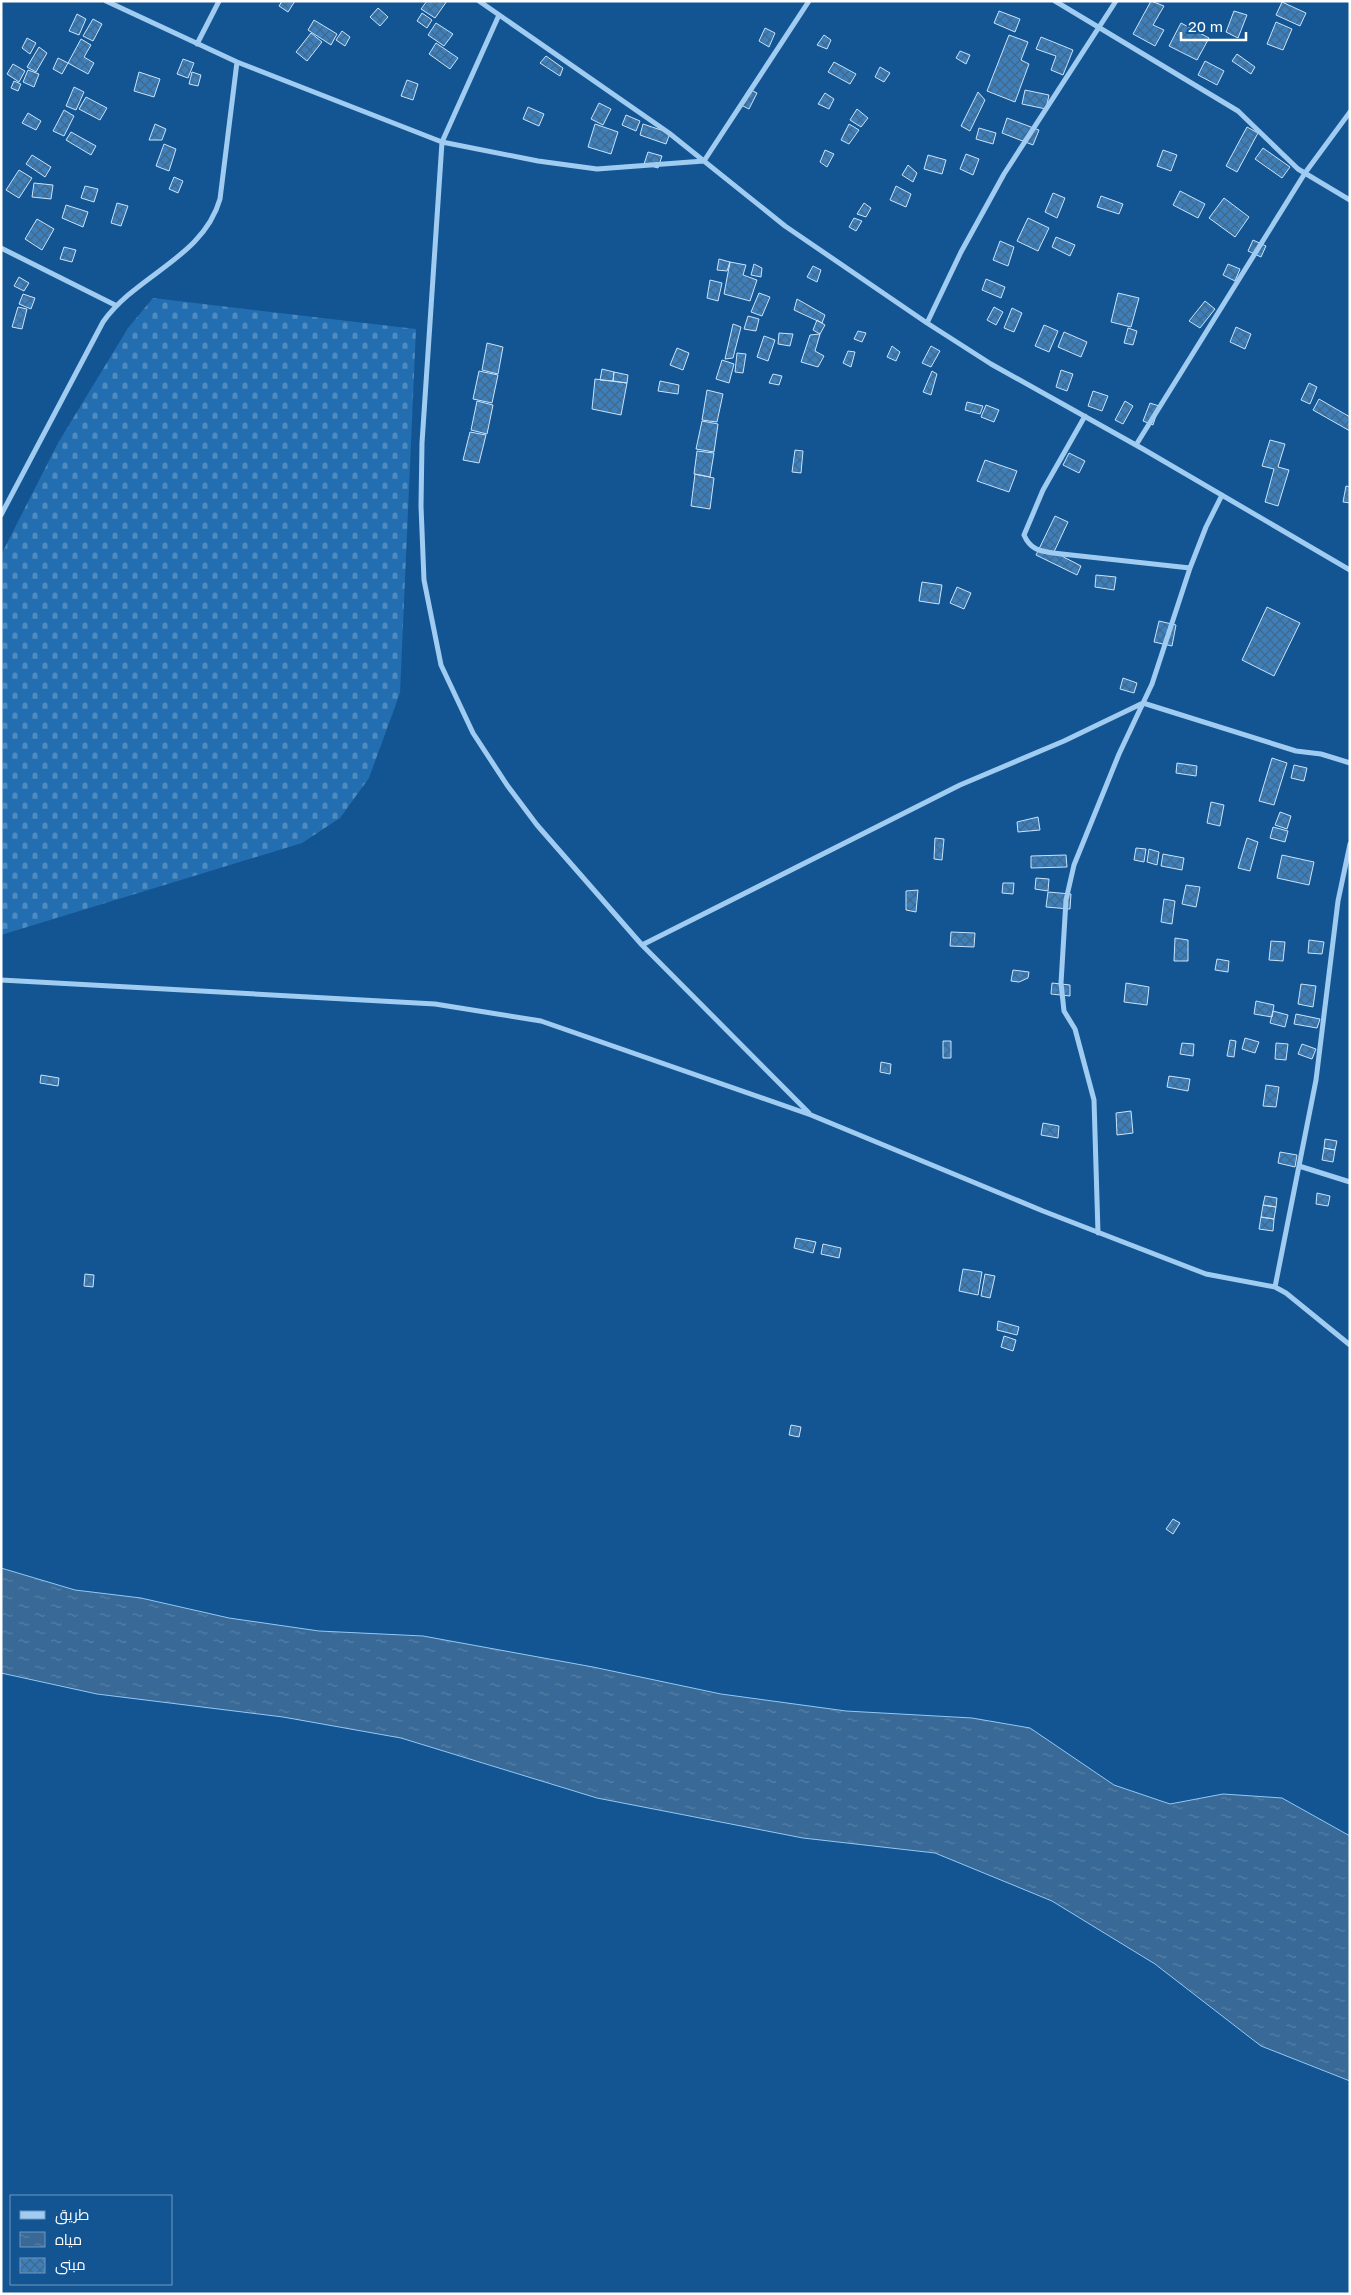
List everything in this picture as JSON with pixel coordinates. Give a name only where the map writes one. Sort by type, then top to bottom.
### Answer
[{"type":"street","points":[[106,1],[237,62],[442,142],[538,162],[597,169],[704,161]]},
{"type":"street","points":[[197,44],[219,1]]},
{"type":"street","points":[[704,161],[809,1]]},
{"type":"street","points":[[1055,1],[1238,111],[1289,161],[1350,200]]},
{"type":"street","points":[[927,323],[961,252],[1004,174],[1116,1]]},
{"type":"street","points":[[480,2],[669,133],[785,226],[927,323],[991,364],[1085,416],[1350,570]]},
{"type":"street","points":[[499,15],[442,142],[422,442],[420,506],[424,580],[441,664],[473,733],[507,785],[537,825],[642,945],[811,1115]]},
{"type":"street","points":[[1,515],[103,322],[115,304],[200,238],[216,212],[220,199],[237,62]]},
{"type":"street","points":[[1136,446],[1305,173],[1350,112]]},
{"type":"street","points":[[1,248],[115,304]]},
{"type":"street","points":[[1085,416],[1043,490],[1024,535],[1028,545],[1038,551],[1190,568]]},
{"type":"street","points":[[1098,1233],[1094,1100],[1075,1029],[1064,1011],[1061,983],[1066,900],[1074,865],[1152,684],[1190,568],[1206,527],[1222,495]]},
{"type":"street","points":[[642,945],[960,785],[1064,741],[1143,703],[1296,751],[1321,754],[1350,763]]},
{"type":"street","points":[[1275,1287],[1316,1080],[1338,901],[1350,844]]},
{"type":"street","points":[[1,980],[435,1004],[541,1021],[811,1115],[1098,1233],[1206,1274],[1275,1287],[1286,1293],[1350,1345]]},
{"type":"street","points":[[1299,1166],[1350,1182]]},
{"type":"green space","points":[[153,298],[416,329],[400,693],[369,778],[340,818],[302,843],[1,935],[1,555],[58,443],[128,328]]},
{"type":"water","points":[[1,1568],[75,1590],[141,1598],[229,1618],[319,1631],[423,1636],[593,1667],[721,1694],[846,1711],[972,1718],[1030,1728],[1114,1785],[1170,1804],[1223,1794],[1282,1798],[1350,1836],[1350,2081],[1261,2046],[1155,1964],[1052,1901],[935,1853],[803,1838],[597,1798],[401,1738],[283,1717],[97,1694],[1,1673]]},
{"type":"building","points":[[282,1],[295,1],[288,12],[279,6]]},
{"type":"building","points":[[427,1],[447,1],[435,18],[421,9]]},
{"type":"building","points":[[1151,1],[1164,6],[1153,25],[1164,30],[1155,46],[1133,34]]},
{"type":"building","points":[[1282,2],[1306,13],[1300,26],[1276,15]]},
{"type":"building","points":[[378,8],[388,17],[380,26],[370,17]]},
{"type":"building","points":[[999,11],[1020,19],[1015,32],[994,23]]},
{"type":"building","points":[[1234,11],[1247,15],[1238,38],[1226,32]]},
{"type":"building","points":[[422,13],[432,20],[427,28],[417,21]]},
{"type":"building","points":[[77,14],[86,19],[79,35],[69,31]]},
{"type":"building","points":[[93,19],[102,24],[93,41],[83,36]]},
{"type":"building","points":[[314,20],[337,34],[331,45],[308,30]]},
{"type":"building","points":[[1276,22],[1292,29],[1283,50],[1267,44]]},
{"type":"building","points":[[436,23],[453,34],[444,46],[428,35]]},
{"type":"building","points":[[1181,23],[1209,38],[1197,60],[1169,46]]},
{"type":"building","points":[[765,28],[775,33],[769,47],[759,41]]},
{"type":"building","points":[[342,31],[350,37],[345,46],[336,40]]},
{"type":"building","points":[[311,33],[322,42],[307,61],[296,52]]},
{"type":"building","points":[[824,35],[831,40],[827,49],[817,45]]},
{"type":"building","points":[[1009,35],[1028,42],[1021,60],[1029,64],[1015,102],[987,91]]},
{"type":"building","points":[[1041,37],[1073,50],[1063,75],[1051,70],[1056,56],[1036,49]]},
{"type":"building","points":[[27,38],[36,43],[30,54],[22,48]]},
{"type":"building","points":[[81,39],[91,45],[84,57],[94,63],[88,74],[68,63]]},
{"type":"building","points":[[436,43],[458,58],[450,69],[429,54]]},
{"type":"building","points":[[39,47],[47,53],[36,72],[27,67]]},
{"type":"building","points":[[960,51],[970,55],[966,64],[956,58]]},
{"type":"building","points":[[1237,54],[1255,67],[1251,74],[1232,61]]},
{"type":"building","points":[[546,56],[563,68],[560,76],[540,63]]},
{"type":"building","points":[[58,58],[68,63],[62,74],[53,69]]},
{"type":"building","points":[[183,59],[194,63],[188,78],[177,74]]},
{"type":"building","points":[[1205,61],[1224,71],[1217,85],[1198,75]]},
{"type":"building","points":[[834,62],[856,74],[850,84],[828,72]]},
{"type":"building","points":[[13,64],[25,71],[19,82],[7,74]]},
{"type":"building","points":[[880,67],[890,73],[884,82],[875,77]]},
{"type":"building","points":[[28,70],[39,74],[34,87],[23,82]]},
{"type":"building","points":[[139,72],[160,79],[154,97],[134,91]]},
{"type":"building","points":[[192,72],[201,75],[198,86],[189,84]]},
{"type":"building","points":[[407,80],[418,84],[413,100],[401,96]]},
{"type":"building","points":[[14,81],[21,84],[18,91],[11,88]]},
{"type":"building","points":[[74,87],[84,92],[76,110],[66,106]]},
{"type":"building","points":[[749,89],[757,93],[749,109],[741,105]]},
{"type":"building","points":[[1025,90],[1049,95],[1046,109],[1022,104]]},
{"type":"building","points":[[978,92],[985,100],[970,131],[961,126]]},
{"type":"building","points":[[825,93],[834,99],[829,109],[818,104]]},
{"type":"building","points":[[86,97],[107,108],[100,120],[79,109]]},
{"type":"building","points":[[599,103],[611,109],[603,125],[591,119]]},
{"type":"building","points":[[528,107],[544,114],[539,126],[523,119]]},
{"type":"building","points":[[857,109],[868,118],[861,127],[850,120]]},
{"type":"building","points":[[64,110],[74,116],[64,136],[53,131]]},
{"type":"building","points":[[28,113],[41,121],[36,130],[22,123]]},
{"type":"building","points":[[626,115],[640,121],[636,131],[622,125]]},
{"type":"building","points":[[1007,118],[1039,130],[1033,145],[1002,133]]},
{"type":"building","points":[[155,124],[166,129],[162,140],[149,140]]},
{"type":"building","points":[[595,124],[618,132],[611,154],[588,147]]},
{"type":"building","points":[[643,124],[670,133],[666,144],[640,135]]},
{"type":"building","points":[[849,124],[859,130],[849,144],[841,140]]},
{"type":"building","points":[[1247,127],[1258,133],[1237,172],[1226,166]]},
{"type":"building","points":[[979,128],[996,133],[993,144],[976,139]]},
{"type":"building","points":[[71,132],[96,146],[91,155],[66,140]]},
{"type":"building","points":[[164,144],[176,149],[169,171],[156,166]]},
{"type":"building","points":[[1263,148],[1290,167],[1282,178],[1255,159]]},
{"type":"building","points":[[825,150],[834,154],[827,167],[820,162]]},
{"type":"building","points":[[1163,150],[1177,155],[1171,171],[1157,166]]},
{"type":"building","points":[[648,152],[662,156],[658,168],[644,164]]},
{"type":"building","points":[[966,154],[979,159],[973,175],[960,169]]},
{"type":"building","points":[[32,155],[51,167],[45,177],[26,164]]},
{"type":"building","points":[[928,155],[946,160],[942,174],[924,169]]},
{"type":"building","points":[[908,165],[917,173],[913,182],[902,175]]},
{"type":"building","points":[[19,170],[32,178],[19,198],[6,190]]},
{"type":"building","points":[[174,177],[183,181],[178,193],[169,189]]},
{"type":"building","points":[[34,183],[53,185],[51,199],[32,197]]},
{"type":"building","points":[[85,186],[98,189],[94,202],[81,198]]},
{"type":"building","points":[[896,186],[911,194],[906,207],[890,200]]},
{"type":"building","points":[[1180,191],[1205,204],[1198,218],[1173,205]]},
{"type":"building","points":[[1053,193],[1065,198],[1057,218],[1045,212]]},
{"type":"building","points":[[1101,196],[1123,204],[1119,214],[1097,207]]},
{"type":"building","points":[[1224,198],[1249,217],[1235,237],[1209,218]]},
{"type":"building","points":[[117,203],[128,206],[121,226],[111,223]]},
{"type":"building","points":[[864,203],[871,208],[866,217],[857,214]]},
{"type":"building","points":[[66,205],[88,212],[83,227],[62,218]]},
{"type":"building","points":[[854,218],[862,221],[856,231],[849,227]]},
{"type":"building","points":[[1028,218],[1049,228],[1038,251],[1017,241]]},
{"type":"building","points":[[37,219],[54,229],[42,250],[25,239]]},
{"type":"building","points":[[1056,237],[1075,245],[1070,256],[1052,247]]},
{"type":"building","points":[[1253,240],[1266,246],[1261,257],[1248,251]]},
{"type":"building","points":[[1000,241],[1014,247],[1008,266],[993,260]]},
{"type":"building","points":[[64,247],[76,250],[72,262],[60,259]]},
{"type":"building","points":[[719,259],[730,262],[727,271],[717,270]]},
{"type":"building","points":[[730,262],[746,265],[743,275],[757,280],[750,301],[724,294]]},
{"type":"building","points":[[754,264],[762,268],[761,277],[751,275]]},
{"type":"building","points":[[1228,264],[1240,269],[1235,281],[1223,275]]},
{"type":"building","points":[[813,266],[821,270],[817,282],[807,277]]},
{"type":"building","points":[[19,277],[29,283],[24,291],[14,286]]},
{"type":"building","points":[[986,279],[1005,287],[1001,298],[982,290]]},
{"type":"building","points":[[710,280],[722,283],[718,301],[707,298]]},
{"type":"building","points":[[759,293],[770,297],[762,316],[751,312]]},
{"type":"building","points":[[1118,293],[1139,298],[1131,327],[1111,322]]},
{"type":"building","points":[[23,294],[35,298],[31,309],[19,304]]},
{"type":"building","points":[[797,299],[825,315],[822,323],[794,310]]},
{"type":"building","points":[[1205,301],[1215,309],[1200,328],[1189,321]]},
{"type":"building","points":[[18,307],[27,309],[22,329],[12,327]]},
{"type":"building","points":[[994,307],[1003,312],[996,325],[987,320]]},
{"type":"building","points":[[1012,308],[1022,313],[1014,332],[1004,328]]},
{"type":"building","points":[[748,316],[759,319],[756,331],[744,329]]},
{"type":"building","points":[[817,320],[825,325],[820,334],[813,330]]},
{"type":"building","points":[[733,324],[741,327],[733,358],[725,359]]},
{"type":"building","points":[[1044,325],[1058,331],[1049,352],[1035,346]]},
{"type":"building","points":[[1236,327],[1251,334],[1245,349],[1230,342]]},
{"type":"building","points":[[1128,328],[1137,331],[1133,345],[1124,343]]},
{"type":"building","points":[[858,331],[866,333],[862,342],[854,339]]},
{"type":"building","points":[[1064,332],[1087,342],[1081,357],[1058,347]]},
{"type":"building","points":[[779,333],[793,334],[790,346],[778,344]]},
{"type":"building","points":[[820,334],[815,351],[824,356],[818,367],[801,362],[810,335]]},
{"type":"building","points":[[764,336],[775,340],[768,361],[757,357]]},
{"type":"building","points":[[487,343],[503,347],[498,374],[482,370]]},
{"type":"building","points":[[892,346],[900,352],[896,361],[887,357]]},
{"type":"building","points":[[931,346],[940,351],[931,367],[922,363]]},
{"type":"building","points":[[677,348],[689,353],[683,370],[670,365]]},
{"type":"building","points":[[848,351],[855,352],[851,367],[843,363]]},
{"type":"building","points":[[737,353],[746,354],[743,373],[735,372]]},
{"type":"building","points":[[722,360],[734,364],[729,383],[716,379]]},
{"type":"building","points":[[602,369],[614,372],[613,381],[600,380]]},
{"type":"building","points":[[1061,370],[1073,374],[1067,391],[1056,387]]},
{"type":"building","points":[[479,371],[498,375],[492,403],[473,399]]},
{"type":"building","points":[[932,371],[937,374],[931,395],[923,392]]},
{"type":"building","points":[[614,372],[628,375],[627,383],[613,381]]},
{"type":"building","points":[[773,374],[782,376],[779,385],[769,383]]},
{"type":"building","points":[[595,379],[627,383],[621,415],[592,409]]},
{"type":"building","points":[[660,381],[679,385],[678,394],[658,391]]},
{"type":"building","points":[[1309,383],[1317,387],[1310,404],[1301,400]]},
{"type":"building","points":[[707,390],[723,394],[717,422],[702,420]]},
{"type":"building","points":[[1093,391],[1108,396],[1102,411],[1088,406]]},
{"type":"building","points":[[1319,399],[1350,417],[1350,431],[1313,410]]},
{"type":"building","points":[[477,401],[493,405],[487,434],[471,430]]},
{"type":"building","points":[[1125,401],[1133,406],[1123,424],[1115,420]]},
{"type":"building","points":[[967,402],[983,406],[980,414],[965,410]]},
{"type":"building","points":[[1150,403],[1159,406],[1153,425],[1143,421]]},
{"type":"building","points":[[986,405],[999,410],[994,422],[981,417]]},
{"type":"building","points":[[702,421],[718,424],[714,452],[696,449]]},
{"type":"building","points":[[470,432],[486,435],[479,463],[463,460]]},
{"type":"building","points":[[1270,440],[1285,444],[1278,467],[1289,470],[1278,506],[1265,502],[1274,469],[1262,466]]},
{"type":"building","points":[[795,450],[803,451],[801,473],[792,472]]},
{"type":"building","points":[[697,451],[714,453],[710,477],[694,474]]},
{"type":"building","points":[[1069,453],[1085,461],[1079,473],[1063,465]]},
{"type":"building","points":[[985,460],[1017,471],[1009,492],[977,481]]},
{"type":"building","points":[[695,474],[714,478],[710,509],[691,506]]},
{"type":"building","points":[[1346,486],[1350,487],[1350,503],[1343,502]]},
{"type":"building","points":[[1055,516],[1068,522],[1054,552],[1081,566],[1077,575],[1036,555]]},
{"type":"building","points":[[1096,575],[1116,577],[1114,590],[1095,587]]},
{"type":"building","points":[[922,582],[942,585],[939,604],[919,601]]},
{"type":"building","points":[[957,587],[971,593],[964,609],[950,603]]},
{"type":"building","points":[[1267,607],[1300,623],[1274,676],[1242,660]]},
{"type":"building","points":[[1159,621],[1176,625],[1172,646],[1154,642]]},
{"type":"building","points":[[1123,678],[1137,683],[1134,693],[1120,689]]},
{"type":"building","points":[[1272,758],[1287,763],[1274,805],[1259,801]]},
{"type":"building","points":[[1177,763],[1197,766],[1196,776],[1176,773]]},
{"type":"building","points":[[1294,765],[1307,768],[1304,781],[1291,778]]},
{"type":"building","points":[[1211,802],[1224,805],[1220,826],[1207,823]]},
{"type":"building","points":[[1280,812],[1291,816],[1287,829],[1275,825]]},
{"type":"building","points":[[1038,817],[1040,830],[1018,832],[1017,822]]},
{"type":"building","points":[[1273,827],[1288,831],[1285,842],[1270,838]]},
{"type":"building","points":[[935,838],[944,839],[942,860],[934,859]]},
{"type":"building","points":[[1247,838],[1258,842],[1250,871],[1238,868]]},
{"type":"building","points":[[1136,848],[1146,849],[1144,862],[1134,860]]},
{"type":"building","points":[[1149,849],[1159,852],[1157,865],[1147,862]]},
{"type":"building","points":[[1163,854],[1184,858],[1182,870],[1161,866]]},
{"type":"building","points":[[1066,855],[1067,867],[1031,868],[1031,856]]},
{"type":"building","points":[[1282,855],[1314,862],[1309,885],[1277,878]]},
{"type":"building","points":[[1036,878],[1049,879],[1048,891],[1035,889]]},
{"type":"building","points":[[1003,883],[1014,883],[1013,894],[1002,893]]},
{"type":"building","points":[[1186,885],[1200,887],[1196,907],[1182,904]]},
{"type":"building","points":[[918,890],[916,912],[906,910],[906,891]]},
{"type":"building","points":[[1048,892],[1071,894],[1070,909],[1046,907]]},
{"type":"building","points":[[1164,899],[1175,901],[1172,924],[1161,922]]},
{"type":"building","points":[[951,932],[975,933],[974,947],[950,946]]},
{"type":"building","points":[[1175,938],[1188,940],[1188,961],[1174,961]]},
{"type":"building","points":[[1309,940],[1324,942],[1322,954],[1308,953]]},
{"type":"building","points":[[1271,941],[1285,942],[1283,961],[1269,960]]},
{"type":"building","points":[[1217,959],[1229,961],[1228,972],[1215,970]]},
{"type":"building","points":[[1013,970],[1029,972],[1028,978],[1019,982],[1011,981]]},
{"type":"building","points":[[1052,983],[1070,985],[1070,996],[1051,994]]},
{"type":"building","points":[[1126,983],[1149,987],[1147,1005],[1124,1002]]},
{"type":"building","points":[[1301,984],[1316,986],[1313,1007],[1298,1004]]},
{"type":"building","points":[[1256,1001],[1274,1005],[1272,1017],[1254,1014]]},
{"type":"building","points":[[1273,1011],[1288,1015],[1285,1027],[1270,1023]]},
{"type":"building","points":[[1296,1014],[1320,1019],[1317,1028],[1294,1024]]},
{"type":"building","points":[[1245,1038],[1259,1042],[1255,1053],[1242,1049]]},
{"type":"building","points":[[1230,1040],[1236,1041],[1234,1057],[1227,1056]]},
{"type":"building","points":[[943,1041],[951,1041],[951,1058],[943,1058]]},
{"type":"building","points":[[1182,1043],[1194,1044],[1193,1056],[1180,1054]]},
{"type":"building","points":[[1276,1043],[1288,1044],[1286,1060],[1275,1059]]},
{"type":"building","points":[[1302,1044],[1316,1049],[1312,1059],[1298,1054]]},
{"type":"building","points":[[881,1062],[891,1064],[890,1074],[880,1072]]},
{"type":"building","points":[[41,1075],[59,1078],[58,1086],[40,1083]]},
{"type":"building","points":[[1169,1076],[1190,1079],[1188,1091],[1167,1087]]},
{"type":"building","points":[[1266,1085],[1279,1087],[1276,1107],[1263,1106]]},
{"type":"building","points":[[1131,1111],[1133,1133],[1117,1135],[1116,1113]]},
{"type":"building","points":[[1043,1123],[1059,1126],[1058,1138],[1041,1135]]},
{"type":"building","points":[[1325,1139],[1337,1141],[1335,1150],[1324,1148]]},
{"type":"building","points":[[1324,1148],[1335,1150],[1333,1162],[1322,1160]]},
{"type":"building","points":[[1280,1152],[1297,1155],[1295,1167],[1278,1163]]},
{"type":"building","points":[[1317,1193],[1330,1196],[1328,1206],[1316,1204]]},
{"type":"building","points":[[1265,1196],[1277,1198],[1276,1207],[1263,1205]]},
{"type":"building","points":[[1263,1205],[1276,1207],[1274,1219],[1261,1217]]},
{"type":"building","points":[[1261,1217],[1274,1219],[1273,1231],[1259,1229]]},
{"type":"building","points":[[796,1238],[816,1242],[813,1253],[794,1248]]},
{"type":"building","points":[[823,1244],[841,1248],[839,1258],[821,1254]]},
{"type":"building","points":[[963,1269],[982,1272],[978,1295],[959,1291]]},
{"type":"building","points":[[85,1274],[94,1275],[93,1287],[84,1286]]},
{"type":"building","points":[[985,1274],[995,1276],[990,1298],[981,1296]]},
{"type":"building","points":[[998,1321],[1019,1327],[1017,1335],[997,1330]]},
{"type":"building","points":[[1004,1336],[1016,1340],[1013,1351],[1001,1347]]},
{"type":"building","points":[[791,1425],[801,1427],[799,1437],[789,1435]]},
{"type":"building","points":[[1173,1519],[1180,1523],[1173,1534],[1166,1529]]}]
